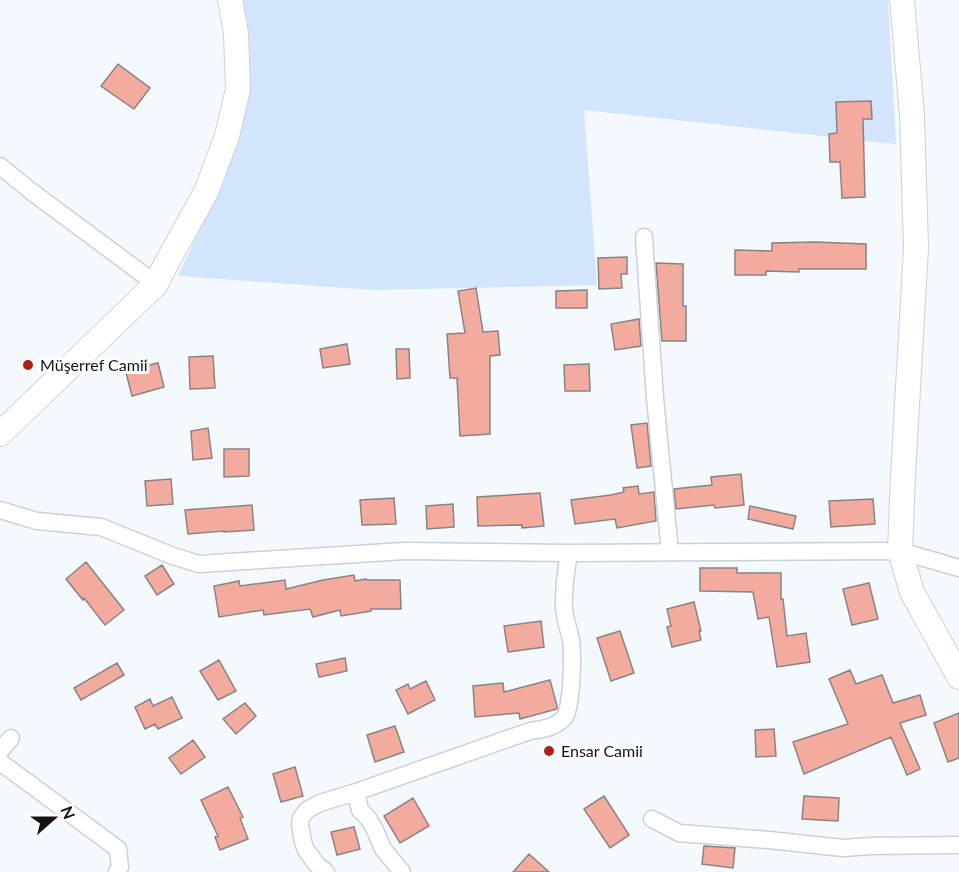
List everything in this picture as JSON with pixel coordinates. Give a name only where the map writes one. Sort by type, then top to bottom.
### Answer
[{"type":"street","points":[[0,434],[156,284],[206,192],[227,136],[238,89],[236,33],[230,0]]},
{"type":"street","points":[[902,0],[912,115],[916,248],[900,551],[912,592],[959,677]]},
{"type":"street","points":[[0,166],[156,284]]},
{"type":"street","points":[[644,237],[655,398],[670,552]]},
{"type":"street","points":[[0,510],[37,521],[101,526],[173,556],[199,564],[404,551],[568,553],[900,551],[959,568]]},
{"type":"street","points":[[326,872],[316,864],[306,850],[301,835],[301,818],[307,810],[320,803],[519,734],[546,729],[566,717],[570,704],[572,654],[564,607],[568,553]]},
{"type":"street","points":[[0,762],[118,849],[120,867],[117,872]]},
{"type":"street","points":[[356,792],[360,810],[368,818],[383,849],[402,872]]},
{"type":"street","points":[[652,819],[679,833],[843,848],[959,845]]},
{"type":"shaded area","points":[[236,0],[888,0],[896,144],[584,110],[597,285],[374,290],[178,276],[223,180],[238,127],[249,63]]},
{"type":"building","points":[[118,64],[150,88],[134,109],[101,86]]},
{"type":"building","points":[[871,101],[872,119],[863,119],[865,197],[842,198],[840,162],[830,162],[829,134],[837,133],[836,102]]},
{"type":"building","points":[[772,243],[866,244],[866,269],[799,269],[799,272],[766,271],[766,275],[735,275],[735,250],[772,251]]},
{"type":"building","points":[[627,257],[627,274],[621,274],[622,288],[599,289],[598,258]]},
{"type":"building","points":[[656,263],[683,264],[686,341],[662,341]]},
{"type":"building","points":[[476,288],[483,332],[498,331],[500,355],[490,356],[490,434],[460,436],[457,378],[450,378],[447,334],[465,333],[458,291]]},
{"type":"building","points":[[587,290],[587,308],[556,308],[556,291]]},
{"type":"building","points":[[639,319],[641,346],[615,350],[611,324]]},
{"type":"building","points":[[347,344],[350,364],[323,368],[320,349]]},
{"type":"building","points":[[396,349],[409,349],[410,378],[397,379]]},
{"type":"building","points":[[213,356],[215,388],[190,389],[189,357]]},
{"type":"building","points":[[148,359],[149,365],[158,363],[164,387],[132,396],[124,365]]},
{"type":"building","points":[[589,364],[590,391],[565,391],[564,365]]},
{"type":"building","points":[[647,423],[651,466],[637,468],[631,425]]},
{"type":"building","points":[[208,428],[212,458],[193,460],[191,431]]},
{"type":"building","points":[[224,449],[249,449],[249,476],[224,477]]},
{"type":"building","points":[[741,474],[744,505],[676,509],[674,489],[712,485],[711,477]]},
{"type":"building","points":[[171,479],[173,504],[147,506],[145,481]]},
{"type":"building","points":[[638,486],[639,494],[654,492],[656,521],[617,528],[615,519],[575,524],[571,500],[611,495],[624,492],[623,488]]},
{"type":"building","points":[[540,493],[544,526],[522,528],[522,525],[478,526],[477,497]]},
{"type":"building","points":[[394,498],[396,524],[362,525],[360,500]]},
{"type":"building","points":[[873,499],[875,524],[831,527],[829,501]]},
{"type":"building","points":[[453,504],[454,527],[427,529],[426,506]]},
{"type":"building","points":[[252,505],[254,530],[188,534],[185,510]]},
{"type":"building","points":[[750,506],[796,516],[793,529],[748,519]]},
{"type":"building","points":[[86,562],[124,610],[105,625],[66,579]]},
{"type":"building","points":[[162,565],[174,584],[157,595],[145,576]]},
{"type":"building","points":[[700,568],[737,568],[737,573],[781,573],[781,599],[783,599],[787,636],[806,633],[810,662],[777,667],[769,617],[758,619],[753,592],[700,591]]},
{"type":"building","points":[[354,575],[355,581],[400,580],[401,609],[371,609],[371,611],[341,616],[340,610],[313,617],[310,609],[264,615],[263,610],[219,617],[214,586],[239,581],[240,586],[285,580],[286,589]]},
{"type":"building","points":[[869,583],[878,619],[852,625],[843,589]]},
{"type":"building","points":[[694,602],[701,640],[672,647],[667,627],[671,626],[667,609]]},
{"type":"building","points":[[541,621],[544,647],[508,652],[504,626]]},
{"type":"building","points":[[620,631],[634,673],[611,681],[597,638]]},
{"type":"building","points":[[345,658],[347,671],[319,677],[316,664]]},
{"type":"building","points":[[219,660],[236,691],[218,700],[200,671]]},
{"type":"building","points":[[117,663],[124,675],[81,700],[74,688]]},
{"type":"building","points":[[850,670],[856,684],[882,675],[893,703],[920,695],[926,715],[900,723],[920,769],[907,775],[891,737],[804,774],[793,742],[848,724],[829,679]]},
{"type":"building","points":[[550,680],[557,709],[520,719],[519,713],[475,717],[473,686],[503,683],[504,692]]},
{"type":"building","points":[[426,681],[435,700],[408,714],[396,690],[408,684],[410,689]]},
{"type":"building","points":[[172,697],[182,718],[158,729],[155,724],[145,729],[135,707],[150,699],[153,706]]},
{"type":"building","points":[[245,703],[256,716],[236,734],[223,719]]},
{"type":"building","points":[[959,713],[959,758],[948,762],[934,723]]},
{"type":"building","points":[[395,726],[404,752],[375,762],[367,735]]},
{"type":"building","points":[[774,729],[776,756],[756,757],[755,730]]},
{"type":"building","points":[[193,740],[205,757],[181,774],[169,758]]},
{"type":"building","points":[[295,767],[303,796],[281,802],[273,774]]},
{"type":"building","points":[[228,787],[243,817],[240,818],[248,839],[220,850],[215,837],[218,836],[201,800]]},
{"type":"building","points":[[604,796],[629,835],[610,848],[584,809]]},
{"type":"building","points":[[804,796],[839,798],[838,821],[802,819]]},
{"type":"building","points":[[413,798],[429,826],[400,843],[384,816]]},
{"type":"building","points":[[354,827],[360,849],[337,855],[331,832]]},
{"type":"building","points":[[704,846],[735,848],[733,868],[702,864]]},
{"type":"building","points":[[529,854],[549,872],[513,872]]},
{"type":"place","name":"Müşerref Camii","points":[[28,365]]},
{"type":"place","name":"Ensar Camii","points":[[549,751]]}]
